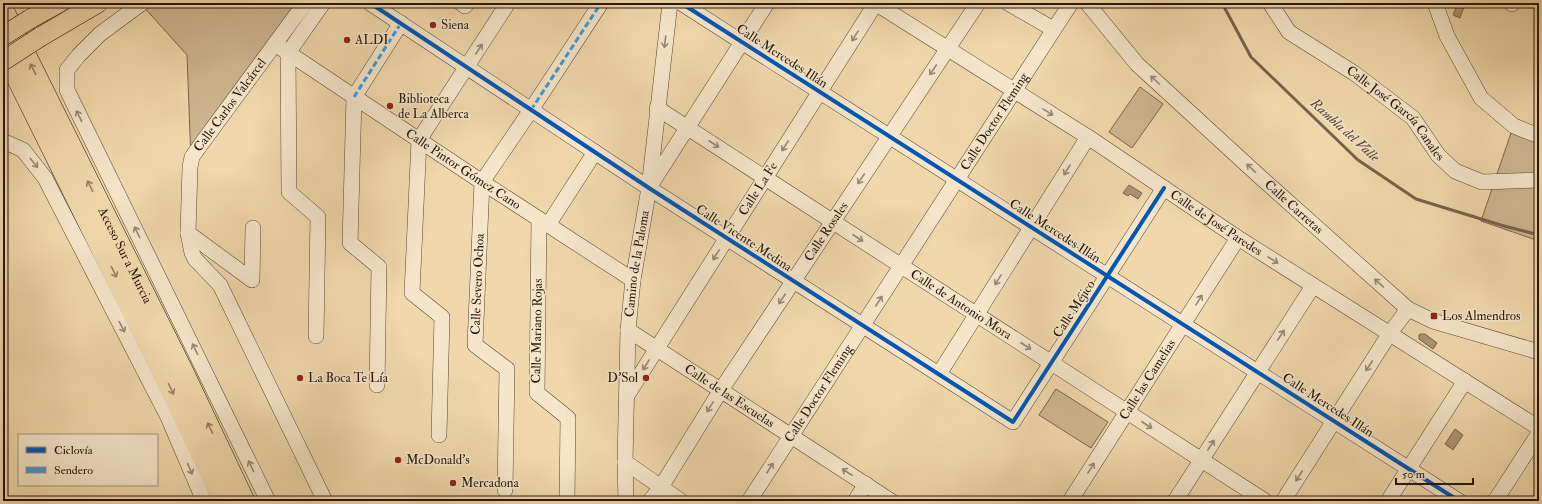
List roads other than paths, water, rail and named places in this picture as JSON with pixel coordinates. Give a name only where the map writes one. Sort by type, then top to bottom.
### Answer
[{"type":"highway","name":"Acceso Sur a Murcia","points":[[3,10],[179,365],[244,501]]},
{"type":"highway","name":"Acceso Sur a Murcia","points":[[3,49],[163,372],[224,501]]},
{"type":"main road","points":[[3,36],[59,3]]},
{"type":"main road","points":[[3,60],[98,3]]},
{"type":"street","points":[[142,3],[100,34],[79,55],[67,70],[67,90],[268,501]]},
{"type":"street","name":"Calle Carlos Valcárcel","points":[[305,3],[192,157],[189,172],[188,233],[192,253],[195,259],[220,285],[325,501]]},
{"type":"street","points":[[316,336],[318,217],[289,192],[288,53],[323,3]]},
{"type":"street","name":"Calle Vicente Medina","points":[[370,3],[649,188],[1013,422]]},
{"type":"street","points":[[461,3],[465,6],[467,3]]},
{"type":"street","points":[[439,435],[442,317],[412,293],[419,140],[508,3]]},
{"type":"street","points":[[482,182],[532,110],[601,3]]},
{"type":"street","name":"Camino de la Paloma","points":[[626,501],[625,462],[628,330],[633,280],[649,188],[670,3]]},
{"type":"street","name":"Calle Mercedes Illán","points":[[681,3],[1459,501]]},
{"type":"street","points":[[649,188],[767,3]]},
{"type":"street","name":"Calle de José Paredes","points":[[875,3],[1088,137],[1238,238],[1539,428]]},
{"type":"street","name":"Calle La Fe","points":[[627,395],[875,3]]},
{"type":"street","name":"Calle Rosales","points":[[650,501],[661,487],[721,390],[978,3]]},
{"type":"street","points":[[1008,3],[1053,29]]},
{"type":"street","name":"Calle Doctor Fleming","points":[[749,501],[1071,3]]},
{"type":"street","name":"Calle Carretas","points":[[1087,3],[1137,64],[1408,309],[1433,321],[1539,352]]},
{"type":"street","name":"Calle José García Canales","points":[[1270,3],[1289,32],[1354,73],[1413,118],[1438,155],[1455,171],[1482,182],[1539,180]]},
{"type":"street","points":[[1434,3],[1447,36],[1481,98],[1514,126],[1539,136]]},
{"type":"street","points":[[377,385],[379,267],[350,244],[354,97],[401,23]]},
{"type":"street","name":"Calle Pintor Gómez Cano","points":[[275,44],[482,182],[633,280]]},
{"type":"street","name":"Calle de Antonio Mora","points":[[657,108],[1265,501]]},
{"type":"street","points":[[938,374],[1088,137]]},
{"type":"street","points":[[3,141],[23,150],[46,178],[168,417],[204,501]]},
{"type":"street","points":[[544,222],[595,152]]},
{"type":"street","name":"Calle Severo Ochoa","points":[[482,182],[476,345],[507,369],[505,490]]},
{"type":"street","name":"Calle Méjico","points":[[1013,422],[1164,188]]},
{"type":"street","name":"Calle Mariano Rojas","points":[[544,222],[537,393],[568,418],[567,501]]},
{"type":"street","points":[[188,233],[252,280],[253,228]]},
{"type":"street","name":"Calle las Camelias","points":[[1070,501],[1238,238]]},
{"type":"street","points":[[1175,501],[1313,286]]},
{"type":"street","points":[[1283,501],[1390,333],[1408,309]]},
{"type":"street","name":"Calle de las Escuelas","points":[[628,330],[891,501]]},
{"type":"street","points":[[1388,501],[1465,381]]},
{"type":"street","points":[[1495,501],[1539,433]]},
{"type":"street","points":[[625,462],[681,501]]},
{"type":"street","points":[[855,501],[866,484]]},
{"type":"waterway","name":"Rambla del Valle","points":[[1222,3],[1251,57],[1358,160],[1416,199],[1539,235]]},
{"type":"place","name":"Siena","points":[[433,25]]},
{"type":"place","name":"ALDI","points":[[347,40]]},
{"type":"place","name":"Biblioteca de La Alberca","points":[[390,106]]},
{"type":"place","name":"Los Almendros","points":[[1434,316]]},
{"type":"place","name":"La Boca Te Lía","points":[[300,378]]},
{"type":"place","name":"D'Sol","points":[[646,378]]},
{"type":"place","name":"McDonald's","points":[[398,460]]},
{"type":"place","name":"Mercadona","points":[[453,483]]}]
